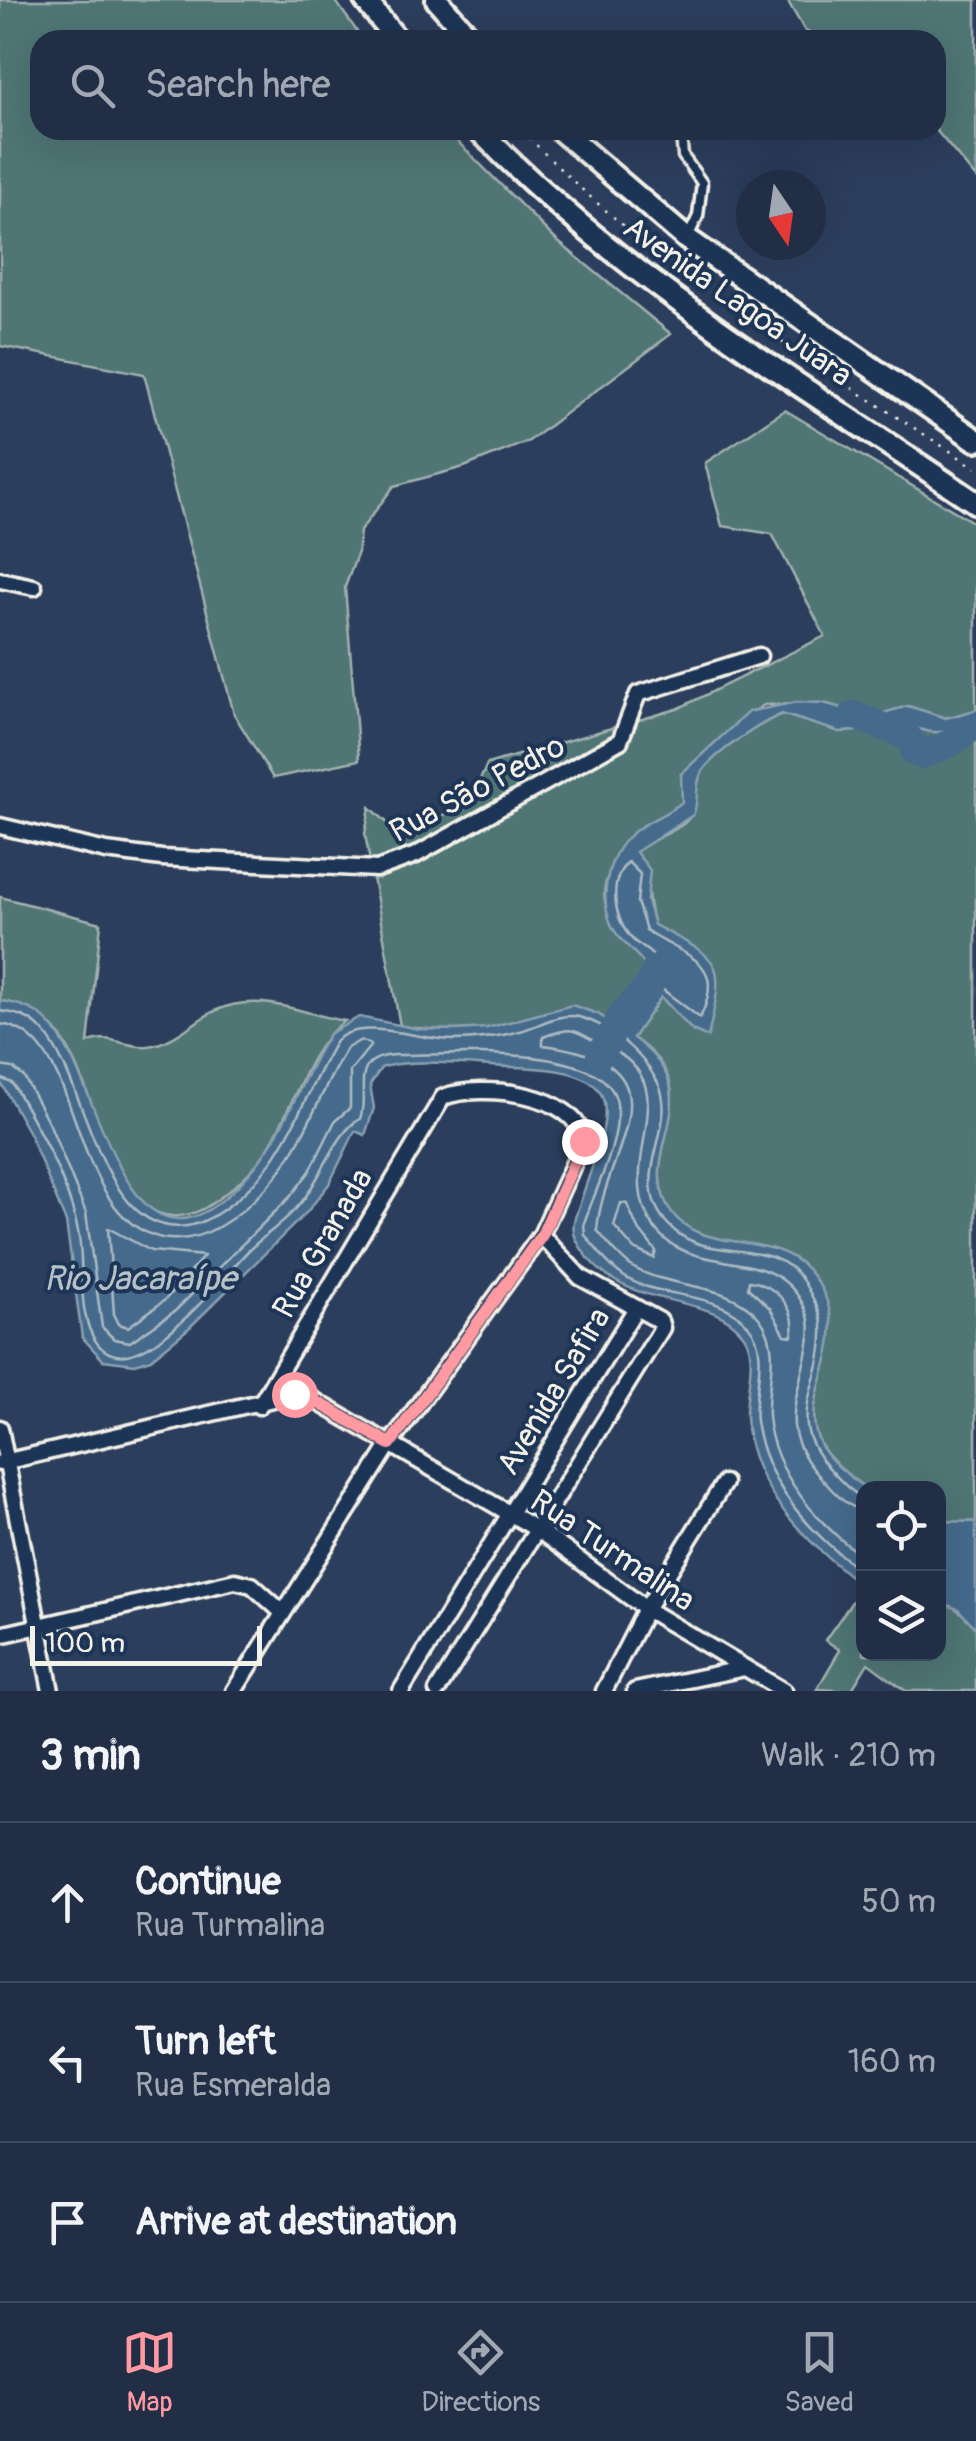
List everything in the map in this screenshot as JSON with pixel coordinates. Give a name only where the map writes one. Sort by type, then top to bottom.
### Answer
[{"type":"main road","points":[[365,0],[389,30]]},
{"type":"main road","points":[[437,0],[463,30]]},
{"type":"main road","name":"Avenida Lagoa Juara","points":[[490,140],[576,220],[666,294],[976,503]]},
{"type":"main road","name":"Avenida Lagoa Juara","points":[[572,140],[687,239],[976,440]]},
{"type":"street","points":[[0,580],[34,586]]},
{"type":"street","name":"Rua São Pedro","points":[[0,826],[106,851],[162,858],[377,869],[416,855],[620,742],[638,694],[759,656]]},
{"type":"street","name":"Rua Granada","points":[[259,1406],[433,1108],[444,1096],[461,1090],[546,1098],[577,1120],[584,1141],[542,1235]]},
{"type":"street","points":[[234,1691],[390,1444],[542,1235],[580,1276],[636,1308]]},
{"type":"street","name":"Avenida Safira","points":[[401,1691],[636,1308],[660,1320],[662,1328],[437,1691]]},
{"type":"street","name":"Rua Turmalina","points":[[259,1406],[294,1394],[307,1396],[538,1530],[646,1608],[784,1691]]},
{"type":"street","points":[[4,1463],[259,1406]]},
{"type":"street","points":[[0,1428],[51,1691]]},
{"type":"street","points":[[604,1691],[646,1608],[724,1483]]},
{"type":"street","points":[[0,1635],[234,1580],[252,1585],[283,1613]]},
{"type":"street","points":[[635,1691],[745,1668]]},
{"type":"lane","points":[[681,140],[683,156],[702,183],[698,216],[687,239]]},
{"type":"path","points":[[533,140],[662,258],[790,348],[976,468]]},
{"type":"green space","points":[[0,0],[335,0],[356,30],[30,30],[30,140],[456,140],[556,240],[671,334],[529,441],[464,467],[394,486],[360,531],[358,552],[345,587],[359,760],[273,778],[234,714],[144,374],[0,346]]},
{"type":"green space","points":[[787,0],[976,0],[976,178],[944,140],[946,30],[804,30]]},
{"type":"green space","points":[[785,410],[976,524],[976,710],[946,718],[908,706],[874,716],[823,703],[764,705],[739,721],[681,774],[683,802],[631,844],[610,871],[605,886],[608,910],[625,941],[650,973],[637,1002],[616,1027],[582,1010],[567,1009],[477,1029],[400,1026],[365,834],[370,807],[395,830],[425,823],[463,801],[487,764],[677,709],[825,636],[772,534],[722,526],[705,463]]},
{"type":"green space","points":[[782,714],[840,732],[911,727],[931,732],[976,732],[976,1522],[946,1521],[946,1481],[856,1481],[832,1459],[821,1446],[814,1420],[830,1339],[824,1294],[808,1270],[793,1257],[715,1238],[680,1222],[667,1205],[660,1184],[672,1100],[669,1079],[657,1058],[633,1038],[661,997],[692,1030],[675,936],[654,925],[644,873],[635,852],[689,818],[706,766],[750,731]]},
{"type":"green space","points":[[0,897],[101,923],[88,1043],[103,1039],[140,1046],[158,1044],[217,1010],[249,1003],[345,1021],[321,1045],[261,1158],[213,1203],[187,1215],[160,1214],[143,1204],[123,1181],[72,1056],[55,1030],[32,1011],[0,1001]]},
{"type":"green space","points":[[856,1596],[856,1661],[946,1661],[946,1604],[976,1628],[976,1691],[906,1691],[868,1663],[851,1691],[817,1689],[840,1650],[825,1640]]},
{"type":"water","name":"Rio Jacaraípe","points":[[797,702],[823,703],[873,716],[908,706],[946,718],[976,710],[976,732],[931,732],[911,727],[840,732],[782,714],[714,759],[700,776],[693,815],[636,852],[650,870],[647,901],[654,925],[706,955],[717,976],[708,1037],[692,1030],[661,997],[633,1038],[657,1059],[669,1080],[672,1101],[660,1184],[667,1205],[680,1221],[714,1238],[774,1249],[792,1257],[808,1270],[824,1294],[831,1317],[831,1339],[814,1420],[826,1452],[856,1481],[856,1580],[785,1513],[758,1468],[746,1416],[751,1363],[743,1334],[707,1310],[636,1291],[613,1280],[593,1263],[576,1239],[574,1221],[604,1120],[604,1101],[595,1086],[578,1076],[551,1070],[445,1063],[381,1068],[370,1085],[374,1108],[365,1135],[355,1131],[329,1184],[307,1212],[189,1328],[151,1359],[135,1364],[103,1360],[82,1337],[66,1222],[30,1135],[0,1081],[0,1001],[26,1007],[48,1022],[68,1052],[124,1175],[147,1205],[175,1219],[210,1209],[265,1153],[329,1034],[359,1017],[419,1029],[454,1030],[487,1028],[572,1005],[598,1014],[616,1026],[637,1002],[649,973],[615,931],[607,912],[608,873],[618,849],[635,831],[682,802],[681,774],[748,712]]},
{"type":"water","points":[[946,1521],[976,1522],[976,1628],[958,1609],[946,1605]]},
{"type":"waterway","points":[[853,715],[907,736],[914,744],[914,752],[921,755],[951,743],[976,725]]},
{"type":"waterway","points":[[600,1055],[623,1014],[650,985],[656,969]]},
{"type":"route","points":[[294,1394],[307,1396],[390,1444],[542,1235],[584,1141]]}]
